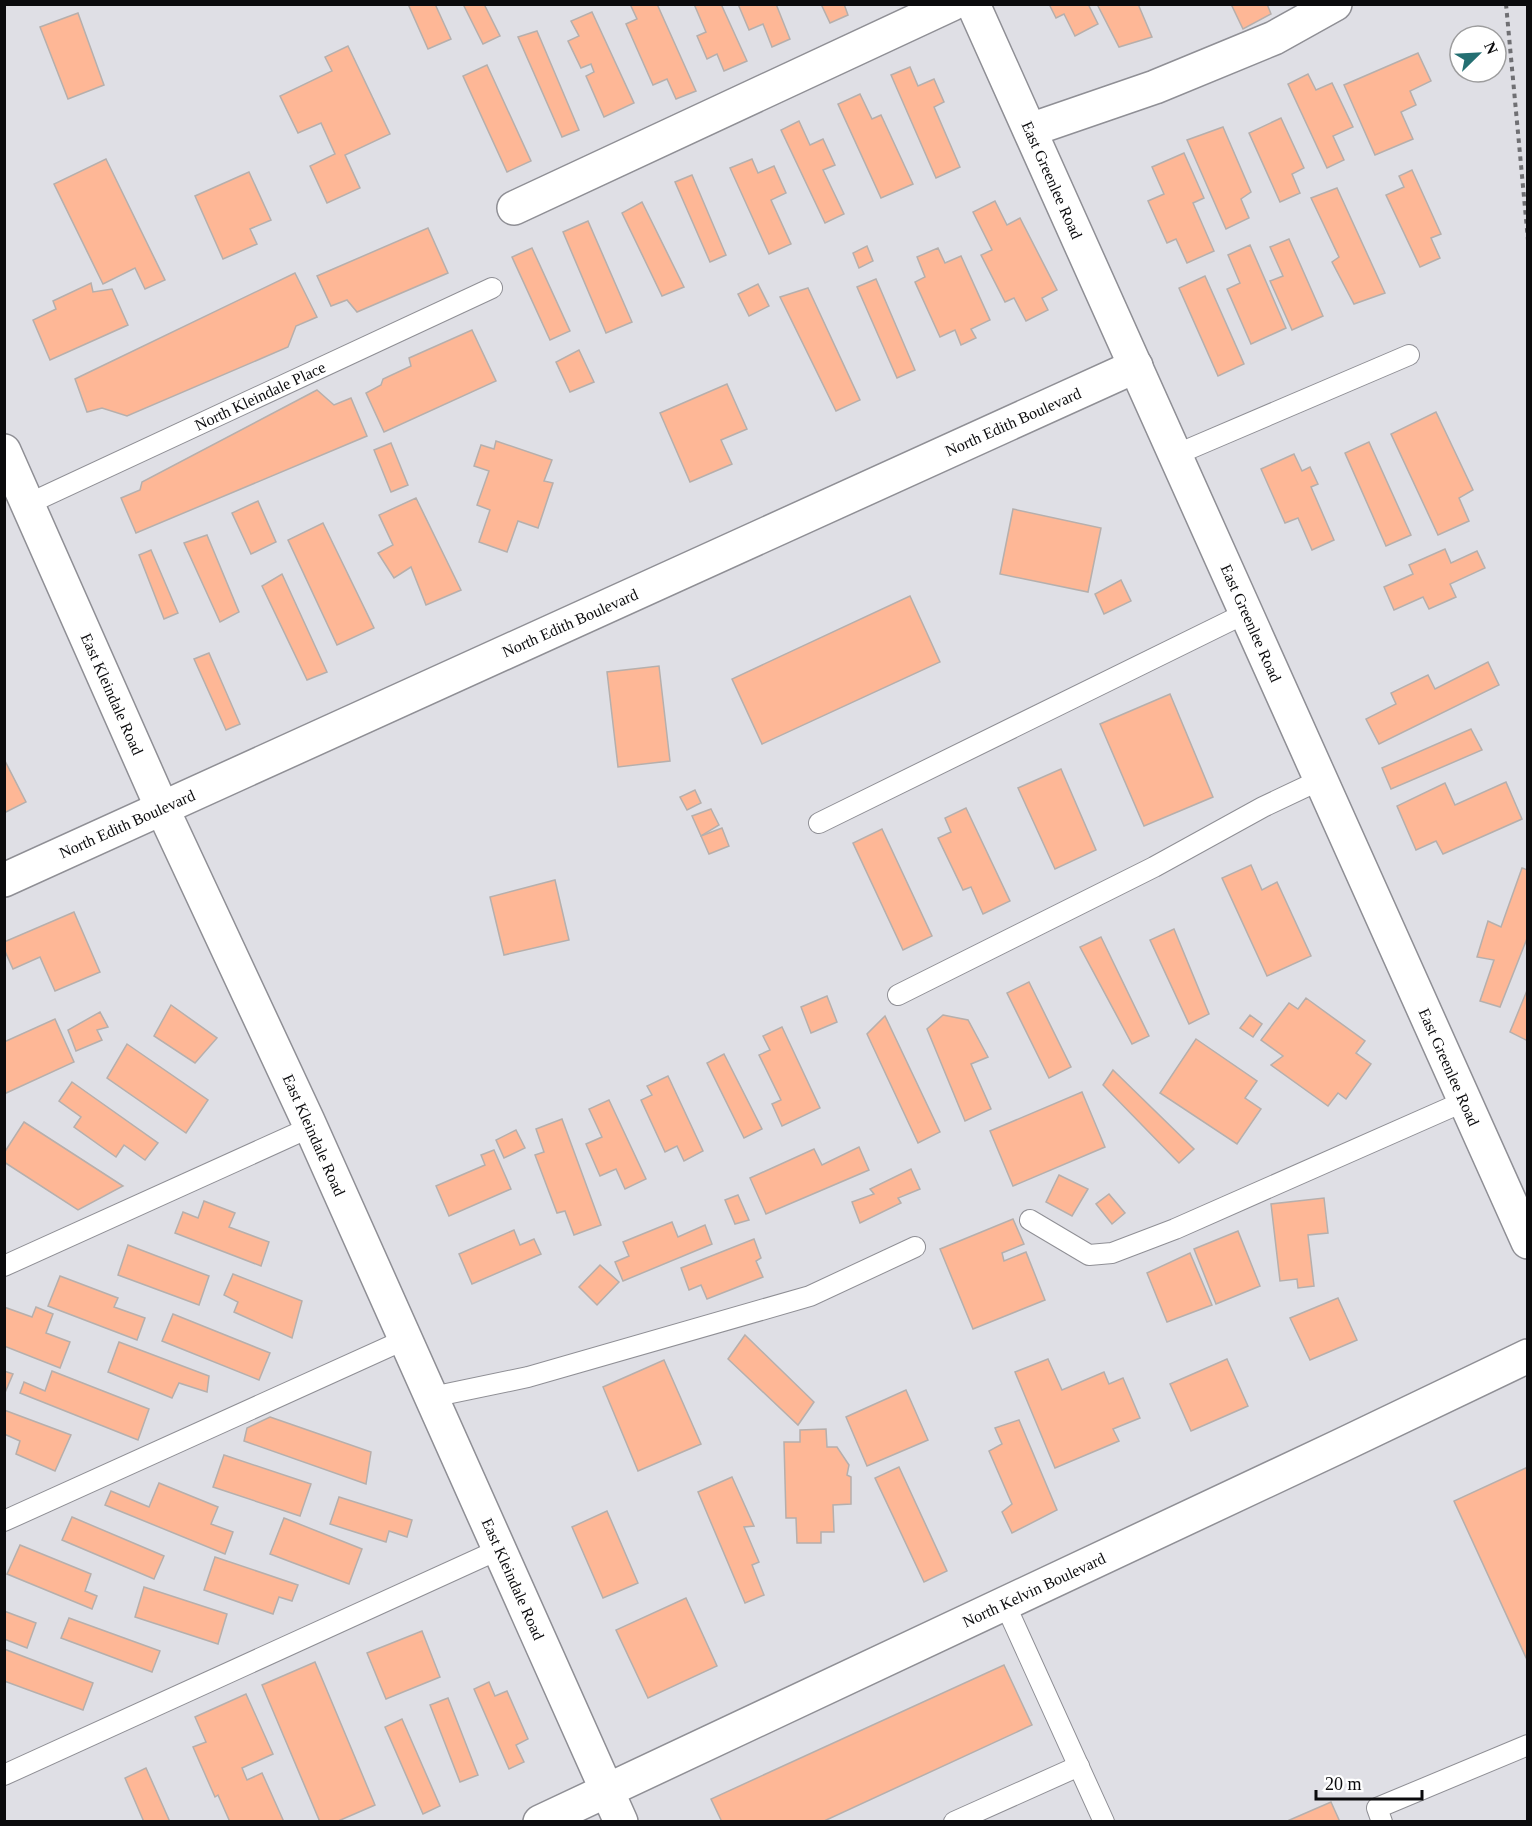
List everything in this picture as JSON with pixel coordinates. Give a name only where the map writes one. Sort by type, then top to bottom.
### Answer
[{"type":"street","points":[[514,208],[952,4]]},
{"type":"street","name":"East Greenlee Road","points":[[973,4],[1527,1242]]},
{"type":"street","points":[[1030,130],[1166,83],[1274,38],[1335,4]]},
{"type":"street","name":"North Edith Boulevard","points":[[4,880],[1136,366]]},
{"type":"street","name":"East Kleindale Road","points":[[4,451],[162,808],[311,1127],[621,1821]]},
{"type":"street","name":"North Kelvin Boulevard","points":[[540,1821],[1005,1604],[1527,1356]]},
{"type":"lane","name":"North Kleindale Place","points":[[28,504],[492,288]]},
{"type":"lane","points":[[1175,455],[1409,355]]},
{"type":"lane","points":[[819,823],[1246,613]]},
{"type":"lane","points":[[898,996],[1155,867],[1263,807],[1320,780]]},
{"type":"lane","points":[[1030,1220],[1089,1255],[1112,1253],[1175,1229],[1465,1101]]},
{"type":"lane","points":[[4,1266],[311,1127]]},
{"type":"lane","points":[[432,1397],[528,1377],[810,1296],[915,1247]]},
{"type":"lane","points":[[4,1521],[406,1339]]},
{"type":"lane","points":[[4,1775],[500,1549]]},
{"type":"lane","points":[[1005,1604],[1104,1821]]},
{"type":"lane","points":[[1382,1821],[1377,1808],[1527,1745]]},
{"type":"lane","points":[[954,1821],[1079,1766]]},
{"type":"path","points":[[1506,4],[1527,240]]},
{"type":"building","points":[[408,4],[435,4],[451,39],[428,49]]},
{"type":"building","points":[[463,4],[484,4],[500,36],[483,44]]},
{"type":"building","points":[[630,4],[657,4],[696,91],[676,99],[667,79],[653,85],[626,24],[637,19]]},
{"type":"building","points":[[694,4],[721,4],[747,61],[724,71],[717,54],[707,59],[697,36],[706,32]]},
{"type":"building","points":[[738,4],[776,4],[790,39],[772,47],[763,24],[749,30]]},
{"type":"building","points":[[821,4],[844,4],[848,15],[830,23]]},
{"type":"building","points":[[1049,4],[1088,4],[1098,24],[1075,36],[1064,14],[1056,18]]},
{"type":"building","points":[[1097,4],[1138,4],[1152,37],[1119,47]]},
{"type":"building","points":[[1231,4],[1267,4],[1271,14],[1243,29]]},
{"type":"building","points":[[592,12],[634,103],[604,117],[586,76],[594,72],[591,64],[581,68],[568,41],[579,36],[571,21]]},
{"type":"building","points":[[78,13],[104,85],[68,99],[40,27]]},
{"type":"building","points":[[537,31],[579,130],[562,137],[518,37]]},
{"type":"building","points":[[348,46],[390,134],[345,155],[360,188],[327,203],[310,166],[335,154],[321,123],[298,133],[280,96],[332,71],[325,57]]},
{"type":"building","points":[[1418,53],[1431,81],[1410,91],[1416,105],[1401,112],[1413,139],[1375,155],[1344,85]]},
{"type":"building","points":[[487,65],[531,161],[507,172],[463,76]]},
{"type":"building","points":[[910,67],[918,86],[934,79],[944,102],[934,107],[960,167],[936,178],[891,75]]},
{"type":"building","points":[[1308,74],[1316,90],[1332,83],[1353,127],[1333,136],[1344,160],[1327,168],[1288,84]]},
{"type":"building","points":[[860,94],[872,119],[881,115],[913,184],[881,198],[838,104]]},
{"type":"building","points":[[1281,118],[1304,168],[1292,174],[1300,193],[1280,202],[1249,133]]},
{"type":"building","points":[[799,121],[810,145],[823,139],[835,165],[823,170],[844,214],[825,223],[781,130]]},
{"type":"building","points":[[1223,127],[1251,192],[1241,199],[1249,218],[1226,229],[1187,140]]},
{"type":"building","points":[[1184,153],[1204,198],[1193,203],[1214,251],[1187,263],[1176,239],[1167,243],[1148,201],[1164,194],[1152,167]]},
{"type":"building","points":[[106,159],[165,280],[145,289],[135,268],[103,284],[54,184]]},
{"type":"building","points":[[752,159],[758,173],[774,166],[786,193],[771,200],[791,244],[769,254],[730,168]]},
{"type":"building","points":[[1412,170],[1441,234],[1431,238],[1440,258],[1420,267],[1386,195],[1404,187],[1399,176]]},
{"type":"building","points":[[249,172],[271,220],[250,229],[257,244],[223,259],[195,196]]},
{"type":"building","points":[[692,175],[726,255],[710,262],[675,182]]},
{"type":"building","points":[[1337,188],[1385,293],[1354,304],[1332,262],[1339,257],[1311,198]]},
{"type":"building","points":[[995,201],[1007,225],[1020,218],[1057,290],[1042,298],[1048,310],[1026,321],[1014,298],[1005,302],[981,255],[992,250],[973,212]]},
{"type":"building","points":[[642,202],[684,287],[662,296],[622,213]]},
{"type":"building","points":[[588,221],[632,322],[606,333],[563,232]]},
{"type":"building","points":[[428,228],[448,273],[357,312],[347,300],[331,306],[317,276]]},
{"type":"building","points":[[1289,239],[1323,316],[1292,330],[1270,281],[1283,276],[1270,247]]},
{"type":"building","points":[[1250,245],[1286,328],[1251,344],[1227,289],[1240,283],[1228,255]]},
{"type":"building","points":[[867,246],[873,261],[859,268],[853,253]]},
{"type":"building","points":[[532,248],[570,331],[550,340],[512,257]]},
{"type":"building","points":[[938,248],[945,263],[961,256],[990,320],[971,329],[976,338],[961,345],[955,330],[940,337],[915,282],[925,277],[917,257]]},
{"type":"building","points":[[295,273],[317,317],[296,326],[288,347],[127,416],[102,408],[87,412],[75,379]]},
{"type":"building","points":[[1205,276],[1244,364],[1218,376],[1179,288]]},
{"type":"building","points":[[876,279],[915,370],[897,378],[857,287]]},
{"type":"building","points":[[91,283],[93,292],[112,289],[128,325],[50,360],[33,320],[56,309],[53,301]]},
{"type":"building","points":[[758,284],[769,306],[749,316],[738,294]]},
{"type":"building","points":[[808,288],[860,400],[836,411],[780,297]]},
{"type":"building","points":[[472,330],[496,381],[384,432],[366,393],[381,385],[383,379],[411,366],[409,358]]},
{"type":"building","points":[[579,350],[594,382],[570,392],[556,362]]},
{"type":"building","points":[[727,384],[747,429],[721,440],[732,464],[690,482],[660,413]]},
{"type":"building","points":[[317,390],[334,405],[351,398],[367,436],[136,533],[121,498],[140,490],[142,482]]},
{"type":"building","points":[[1436,412],[1473,490],[1459,498],[1469,521],[1438,535],[1391,434]]},
{"type":"building","points":[[496,441],[552,460],[544,481],[553,483],[538,528],[518,521],[507,552],[479,542],[490,510],[477,505],[489,471],[474,466],[481,445],[494,449]]},
{"type":"building","points":[[1369,442],[1411,535],[1386,546],[1345,453]]},
{"type":"building","points":[[391,443],[408,485],[391,492],[374,450]]},
{"type":"building","points":[[1294,454],[1302,471],[1310,467],[1318,484],[1311,487],[1334,540],[1312,550],[1298,518],[1285,523],[1261,469]]},
{"type":"building","points":[[416,498],[461,590],[426,605],[411,567],[394,578],[378,553],[393,545],[379,515]]},
{"type":"building","points":[[258,501],[276,542],[251,554],[232,513]]},
{"type":"building","points":[[1013,509],[1101,528],[1088,592],[1000,574]]},
{"type":"building","points":[[323,523],[374,628],[337,645],[288,540]]},
{"type":"building","points":[[207,535],[239,612],[220,622],[184,543]]},
{"type":"building","points":[[1445,549],[1451,563],[1477,551],[1485,568],[1450,584],[1456,597],[1429,609],[1423,597],[1394,610],[1384,587],[1413,574],[1409,565]]},
{"type":"building","points":[[151,550],[178,613],[164,619],[139,555]]},
{"type":"building","points":[[282,574],[327,672],[307,680],[262,586]]},
{"type":"building","points":[[1121,580],[1131,601],[1104,614],[1095,594]]},
{"type":"building","points":[[910,596],[940,662],[762,744],[732,679]]},
{"type":"building","points":[[209,653],[240,724],[226,730],[194,659]]},
{"type":"building","points":[[1488,662],[1499,685],[1379,744],[1366,719],[1396,704],[1391,693],[1428,675],[1435,689]]},
{"type":"building","points":[[659,666],[670,761],[618,767],[607,672]]},
{"type":"building","points":[[1170,694],[1213,797],[1144,826],[1100,724]]},
{"type":"building","points":[[1471,729],[1482,750],[1391,789],[1382,768]]},
{"type":"building","points":[[4,759],[26,802],[4,813]]},
{"type":"building","points":[[1061,769],[1096,850],[1055,869],[1018,788]]},
{"type":"building","points":[[1506,782],[1522,819],[1443,854],[1436,841],[1416,850],[1397,806],[1445,783],[1455,805]]},
{"type":"building","points":[[695,790],[701,803],[687,810],[680,797]]},
{"type":"building","points":[[966,808],[1010,901],[983,914],[971,887],[963,890],[938,838],[951,832],[945,818]]},
{"type":"building","points":[[711,809],[719,825],[701,836],[692,816]]},
{"type":"building","points":[[722,828],[729,846],[709,854],[701,836]]},
{"type":"building","points":[[882,829],[932,936],[903,950],[853,843]]},
{"type":"building","points":[[1251,865],[1262,890],[1277,882],[1311,956],[1267,976],[1222,878]]},
{"type":"building","points":[[1522,868],[1528,870],[1528,936],[1500,1007],[1480,1001],[1494,960],[1477,957],[1488,921],[1501,927]]},
{"type":"building","points":[[555,880],[569,940],[504,955],[490,897]]},
{"type":"building","points":[[74,912],[100,972],[55,991],[40,957],[13,969],[4,949],[4,942]]},
{"type":"building","points":[[1174,929],[1209,1014],[1189,1024],[1150,940]]},
{"type":"building","points":[[1101,937],[1149,1036],[1132,1044],[1080,947]]},
{"type":"building","points":[[1029,982],[1071,1067],[1049,1078],[1007,993]]},
{"type":"building","points":[[1528,988],[1528,1041],[1510,1032]]},
{"type":"building","points":[[827,996],[837,1022],[811,1033],[801,1007]]},
{"type":"building","points":[[1306,998],[1365,1041],[1356,1053],[1371,1064],[1346,1099],[1338,1093],[1328,1106],[1271,1065],[1283,1056],[1261,1040],[1289,1003],[1298,1009]]},
{"type":"building","points":[[171,1005],[217,1038],[195,1063],[154,1036]]},
{"type":"building","points":[[100,1012],[108,1027],[97,1030],[102,1040],[76,1051],[68,1030]]},
{"type":"building","points":[[943,1015],[968,1020],[988,1057],[971,1064],[991,1109],[965,1121],[927,1029]]},
{"type":"building","points":[[1250,1015],[1262,1024],[1253,1037],[1240,1028]]},
{"type":"building","points":[[885,1016],[940,1132],[918,1143],[867,1034]]},
{"type":"building","points":[[55,1019],[74,1062],[4,1094],[4,1042]]},
{"type":"building","points":[[782,1027],[820,1108],[782,1126],[772,1104],[781,1100],[759,1055],[770,1050],[763,1036]]},
{"type":"building","points":[[1196,1039],[1257,1081],[1245,1098],[1261,1109],[1237,1144],[1160,1093]]},
{"type":"building","points":[[127,1044],[208,1100],[186,1133],[107,1078]]},
{"type":"building","points":[[724,1054],[762,1129],[744,1138],[707,1063]]},
{"type":"building","points":[[1113,1070],[1194,1149],[1179,1163],[1103,1085]]},
{"type":"building","points":[[668,1076],[703,1151],[684,1161],[677,1146],[665,1152],[641,1100],[652,1095],[647,1086]]},
{"type":"building","points":[[72,1082],[158,1143],[145,1160],[124,1145],[116,1157],[74,1127],[81,1117],[59,1101]]},
{"type":"building","points":[[1082,1092],[1105,1147],[1013,1186],[990,1131]]},
{"type":"building","points":[[609,1100],[646,1179],[625,1189],[616,1169],[600,1176],[586,1144],[602,1137],[589,1109]]},
{"type":"building","points":[[562,1119],[601,1225],[574,1235],[565,1211],[557,1213],[535,1155],[544,1152],[536,1129]]},
{"type":"building","points":[[24,1122],[123,1186],[78,1210],[4,1162],[4,1153]]},
{"type":"building","points":[[516,1130],[525,1148],[504,1158],[496,1140]]},
{"type":"building","points":[[859,1147],[869,1170],[766,1214],[750,1178],[814,1149],[822,1165]]},
{"type":"building","points":[[494,1150],[511,1189],[449,1216],[436,1186],[485,1165],[481,1155]]},
{"type":"building","points":[[911,1169],[920,1189],[898,1198],[901,1203],[860,1223],[852,1202],[874,1194],[870,1189]]},
{"type":"building","points":[[1059,1175],[1088,1189],[1072,1216],[1046,1202]]},
{"type":"building","points":[[1109,1194],[1125,1213],[1112,1224],[1096,1204]]},
{"type":"building","points":[[738,1195],[749,1220],[735,1224],[725,1200]]},
{"type":"building","points":[[1324,1198],[1328,1233],[1308,1235],[1314,1286],[1298,1288],[1297,1279],[1280,1281],[1271,1204]]},
{"type":"building","points":[[204,1201],[235,1213],[229,1227],[269,1242],[261,1266],[175,1233],[183,1212],[198,1218]]},
{"type":"building","points":[[1013,1219],[1024,1244],[1002,1253],[1004,1261],[1026,1252],[1045,1300],[973,1329],[940,1249]]},
{"type":"building","points":[[672,1222],[678,1237],[705,1225],[712,1244],[623,1281],[615,1262],[629,1256],[623,1242]]},
{"type":"building","points":[[514,1230],[520,1245],[534,1239],[541,1254],[472,1284],[459,1254]]},
{"type":"building","points":[[1238,1231],[1260,1286],[1216,1304],[1194,1249]]},
{"type":"building","points":[[754,1239],[761,1258],[756,1261],[763,1277],[707,1299],[701,1285],[689,1290],[681,1268]]},
{"type":"building","points":[[128,1245],[209,1276],[199,1305],[118,1275]]},
{"type":"building","points":[[1190,1253],[1212,1305],[1167,1322],[1147,1273]]},
{"type":"building","points":[[600,1265],[619,1282],[597,1305],[579,1287]]},
{"type":"building","points":[[233,1274],[302,1301],[292,1338],[234,1312],[238,1302],[224,1295]]},
{"type":"building","points":[[60,1276],[118,1298],[114,1307],[145,1318],[137,1340],[48,1306]]},
{"type":"building","points":[[1338,1298],[1357,1340],[1310,1360],[1290,1318]]},
{"type":"building","points":[[4,1307],[32,1317],[36,1307],[53,1314],[46,1333],[70,1342],[60,1368],[4,1346]]},
{"type":"building","points":[[173,1314],[270,1353],[259,1380],[162,1341]]},
{"type":"building","points":[[745,1335],[814,1402],[798,1425],[728,1359]]},
{"type":"building","points":[[119,1342],[209,1376],[207,1392],[179,1383],[172,1398],[108,1372]]},
{"type":"building","points":[[1048,1359],[1062,1390],[1104,1372],[1109,1384],[1123,1378],[1140,1418],[1113,1429],[1119,1441],[1055,1468],[1015,1372]]},
{"type":"building","points":[[1227,1359],[1248,1406],[1191,1431],[1170,1384]]},
{"type":"building","points":[[664,1360],[701,1444],[638,1471],[603,1387]]},
{"type":"building","points":[[4,1371],[13,1374],[4,1395]]},
{"type":"building","points":[[52,1371],[149,1409],[138,1440],[20,1393],[24,1382],[45,1391]]},
{"type":"building","points":[[906,1390],[928,1440],[867,1466],[846,1417]]},
{"type":"building","points":[[4,1410],[71,1435],[55,1471],[16,1454],[20,1441],[4,1434]]},
{"type":"building","points":[[270,1417],[371,1452],[366,1484],[244,1441],[247,1428]]},
{"type":"building","points":[[1019,1420],[1057,1510],[1012,1533],[1002,1512],[1012,1504],[989,1451],[1002,1444],[995,1428]]},
{"type":"building","points":[[826,1429],[827,1447],[837,1447],[849,1465],[847,1475],[851,1477],[851,1504],[833,1505],[834,1532],[821,1532],[821,1543],[797,1543],[796,1518],[786,1518],[784,1442],[800,1442],[800,1430]]},
{"type":"building","points":[[224,1455],[311,1484],[300,1516],[213,1487]]},
{"type":"building","points":[[899,1467],[947,1571],[924,1582],[875,1478]]},
{"type":"building","points":[[1528,1467],[1528,1662],[1454,1501]]},
{"type":"building","points":[[732,1477],[754,1526],[744,1527],[759,1562],[752,1565],[764,1595],[745,1603],[698,1492]]},
{"type":"building","points":[[159,1483],[218,1507],[211,1524],[233,1532],[225,1554],[105,1505],[111,1491],[149,1507]]},
{"type":"building","points":[[339,1497],[412,1520],[407,1537],[389,1531],[386,1542],[330,1524]]},
{"type":"building","points":[[607,1511],[638,1583],[603,1598],[572,1527]]},
{"type":"building","points":[[72,1517],[164,1556],[154,1579],[62,1540]]},
{"type":"building","points":[[284,1518],[362,1549],[349,1584],[270,1554]]},
{"type":"building","points":[[20,1545],[91,1574],[85,1591],[97,1596],[92,1609],[7,1574]]},
{"type":"building","points":[[215,1557],[298,1585],[292,1601],[279,1597],[273,1614],[204,1590]]},
{"type":"building","points":[[144,1587],[227,1614],[218,1644],[135,1617]]},
{"type":"building","points":[[686,1598],[717,1666],[648,1698],[616,1630]]},
{"type":"building","points":[[4,1611],[36,1623],[27,1648],[4,1639]]},
{"type":"building","points":[[69,1618],[160,1651],[152,1672],[61,1638]]},
{"type":"building","points":[[422,1631],[440,1677],[386,1699],[367,1653]]},
{"type":"building","points":[[4,1649],[93,1683],[83,1710],[4,1681]]},
{"type":"building","points":[[315,1662],[375,1805],[336,1822],[320,1822],[262,1685]]},
{"type":"building","points":[[1004,1665],[1032,1725],[822,1822],[722,1822],[711,1799]]},
{"type":"building","points":[[489,1682],[495,1696],[507,1691],[528,1739],[516,1745],[524,1762],[509,1769],[474,1689]]},
{"type":"building","points":[[246,1694],[273,1754],[242,1768],[247,1780],[262,1773],[284,1822],[230,1822],[218,1795],[215,1797],[193,1747],[206,1742],[195,1717]]},
{"type":"building","points":[[448,1698],[478,1775],[460,1782],[430,1705]]},
{"type":"building","points":[[402,1719],[440,1806],[423,1814],[385,1727]]},
{"type":"building","points":[[146,1768],[170,1822],[144,1822],[125,1778]]},
{"type":"building","points":[[1331,1802],[1340,1822],[1285,1822]]}]
